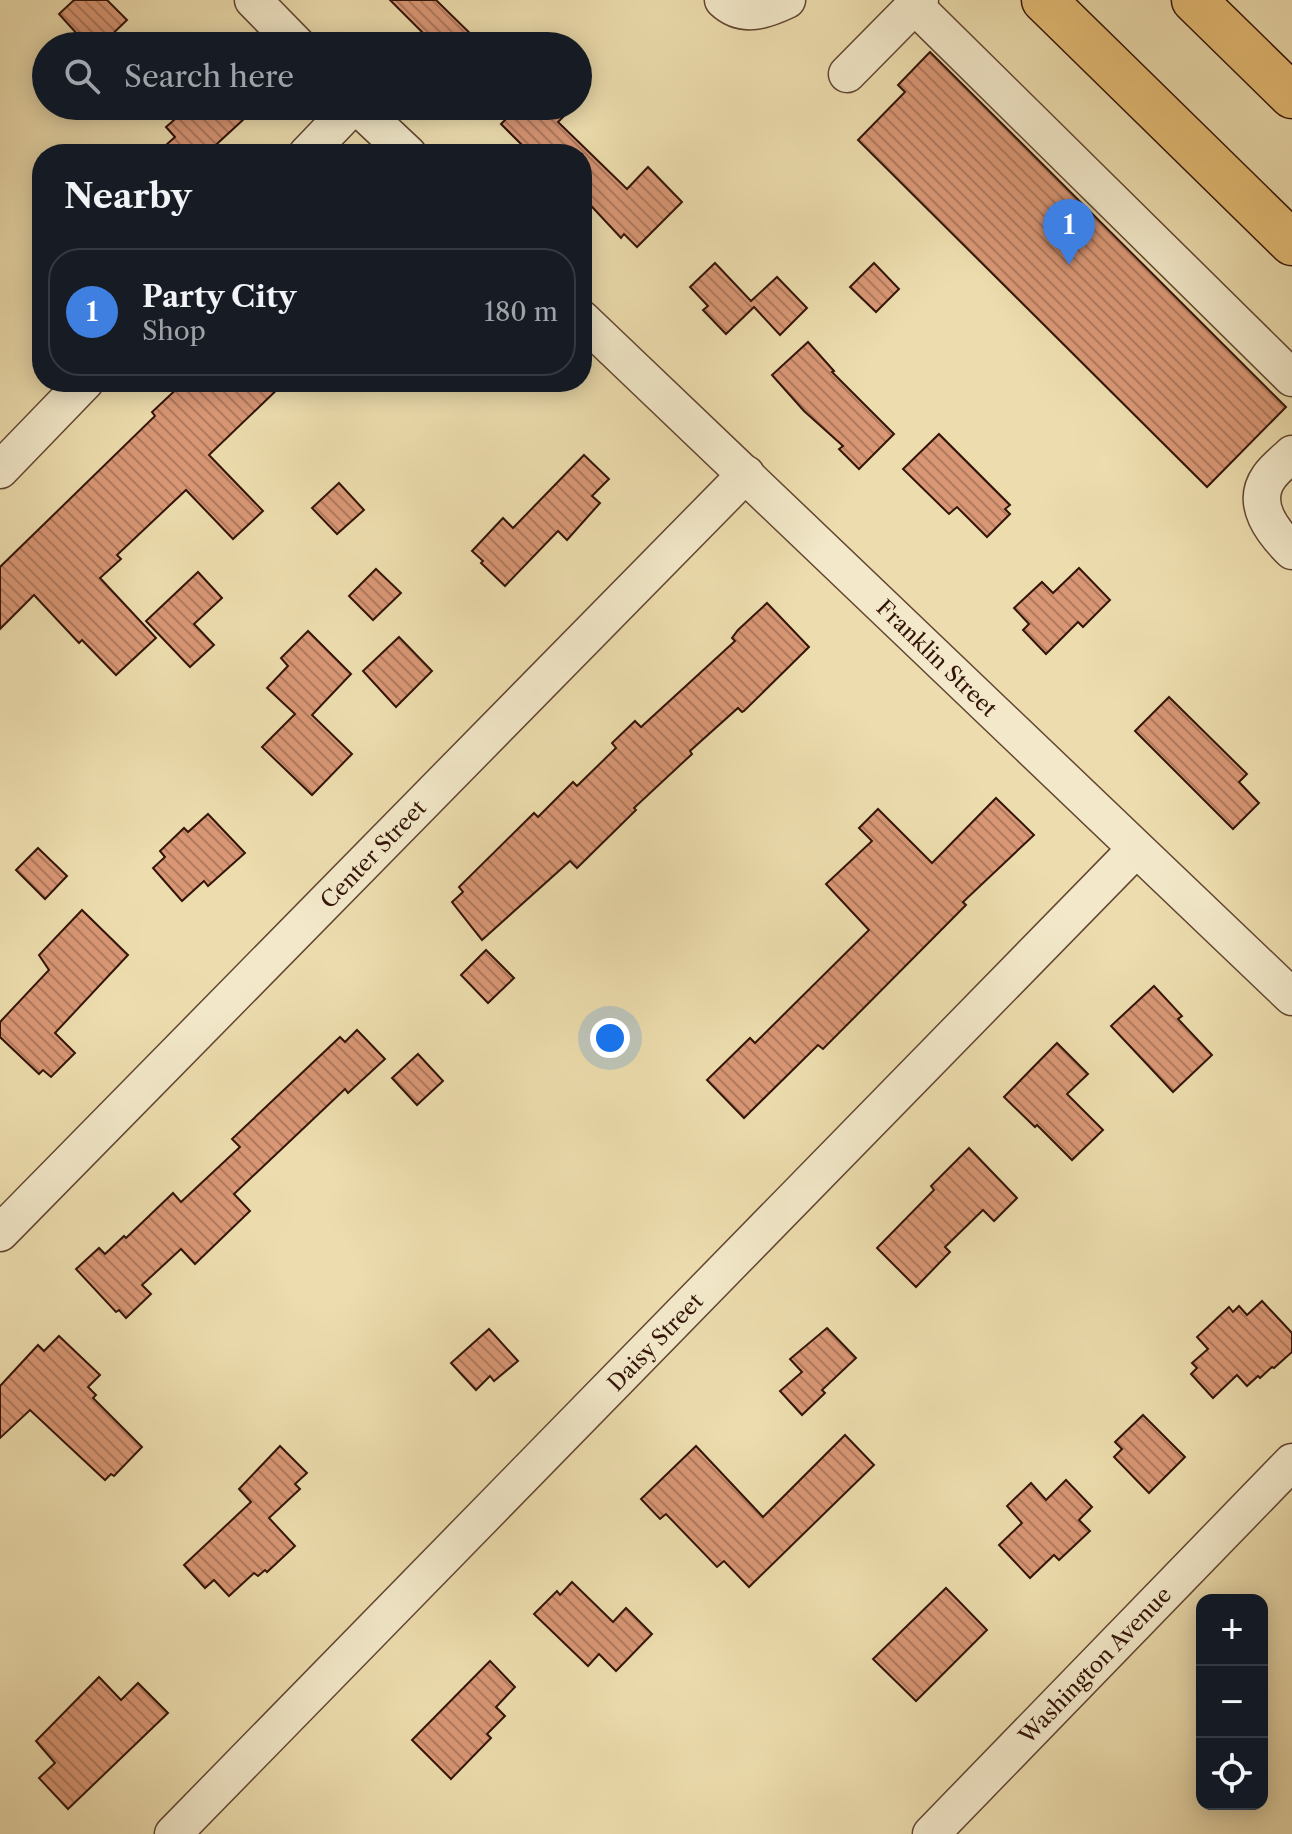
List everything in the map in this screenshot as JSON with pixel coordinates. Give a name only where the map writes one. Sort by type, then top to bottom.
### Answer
[{"type":"main road","points":[[1044,0],[1292,243]]},
{"type":"main road","points":[[1194,0],[1292,96]]},
{"type":"street","points":[[254,0],[285,32]]},
{"type":"street","points":[[723,0],[731,7],[760,12],[787,0]]},
{"type":"street","points":[[847,74],[917,3],[1292,378]]},
{"type":"street","points":[[317,144],[341,120]]},
{"type":"street","points":[[370,120],[397,144]]},
{"type":"street","name":"Franklin Street","points":[[592,328],[1292,997]]},
{"type":"street","points":[[0,470],[75,392]]},
{"type":"street","points":[[1292,454],[1267,479],[1261,504],[1272,531],[1292,551]]},
{"type":"street","name":"Center Street","points":[[0,1233],[746,474]]},
{"type":"street","name":"Daisy Street","points":[[173,1834],[1136,849]]},
{"type":"street","name":"Washington Avenue","points":[[931,1834],[1292,1462]]},
{"type":"building","points":[[74,0],[107,0],[127,20],[115,32],[75,32],[59,14]]},
{"type":"building","points":[[390,0],[436,0],[469,32],[422,32]]},
{"type":"building","points":[[930,52],[1286,407],[1207,487],[858,140],[905,92],[898,85]]},
{"type":"building","points":[[174,120],[243,120],[217,144],[167,144],[175,137],[166,127]]},
{"type":"building","points":[[505,120],[560,120],[558,122],[581,144],[521,144],[501,124]]},
{"type":"building","points":[[592,155],[627,189],[648,167],[682,202],[637,247],[624,234],[621,238],[592,207]]},
{"type":"building","points":[[715,263],[751,301],[777,277],[807,308],[780,335],[754,307],[726,334],[703,310],[708,306],[690,287]]},
{"type":"building","points":[[874,263],[899,289],[876,312],[850,287]]},
{"type":"building","points":[[808,342],[832,372],[894,434],[859,469],[839,449],[843,446],[804,411],[772,375]]},
{"type":"building","points":[[173,392],[275,392],[209,455],[263,511],[233,539],[186,490],[117,555],[121,559],[100,578],[156,638],[116,675],[82,640],[79,643],[34,595],[0,629],[0,567],[155,416],[152,412]]},
{"type":"building","points":[[939,434],[1010,505],[1005,509],[1010,514],[987,537],[957,507],[949,514],[903,469]]},
{"type":"building","points":[[584,455],[609,479],[592,496],[600,503],[567,540],[558,531],[505,586],[472,551],[503,518],[513,528]]},
{"type":"building","points":[[339,483],[364,510],[337,534],[312,508]]},
{"type":"building","points":[[1079,568],[1110,600],[1083,627],[1078,622],[1046,654],[1023,630],[1029,624],[1014,608],[1042,582],[1053,593]]},
{"type":"building","points":[[376,569],[401,593],[373,620],[349,596]]},
{"type":"building","points":[[198,572],[222,598],[194,624],[214,645],[190,667],[146,621]]},
{"type":"building","points":[[767,603],[809,647],[744,711],[738,708],[690,751],[692,754],[634,808],[636,810],[577,868],[570,861],[482,940],[452,902],[463,892],[459,887],[534,813],[538,817],[573,782],[577,786],[616,748],[612,743],[635,721],[641,727],[735,641],[732,638],[738,630]]},
{"type":"building","points":[[308,631],[351,674],[312,715],[352,754],[312,795],[262,747],[295,714],[267,688],[288,666],[281,658]]},
{"type":"building","points":[[399,637],[432,671],[396,707],[363,671]]},
{"type":"building","points":[[1169,697],[1247,774],[1239,782],[1259,803],[1233,829],[1135,731]]},
{"type":"building","points":[[996,798],[1034,835],[963,902],[966,905],[823,1049],[818,1045],[744,1118],[707,1080],[750,1038],[755,1043],[869,930],[826,884],[872,841],[859,828],[878,809],[932,863]]},
{"type":"building","points":[[208,814],[245,853],[208,886],[204,881],[182,901],[153,868],[165,857],[160,851],[184,828],[188,832]]},
{"type":"building","points":[[38,848],[67,876],[45,899],[16,870]]},
{"type":"building","points":[[82,910],[128,955],[55,1033],[75,1053],[51,1077],[43,1070],[39,1074],[0,1037],[0,1022],[49,970],[39,955]]},
{"type":"building","points":[[486,950],[514,978],[488,1003],[461,975]]},
{"type":"building","points":[[1154,986],[1182,1016],[1178,1019],[1212,1055],[1173,1092],[1111,1026]]},
{"type":"building","points":[[357,1030],[385,1059],[348,1093],[345,1089],[234,1194],[250,1211],[195,1264],[181,1249],[142,1285],[151,1294],[126,1318],[119,1310],[116,1312],[76,1269],[99,1248],[105,1254],[124,1236],[126,1238],[173,1193],[181,1202],[240,1147],[232,1139],[340,1037],[345,1042]]},
{"type":"building","points":[[1057,1043],[1088,1074],[1067,1094],[1103,1130],[1072,1160],[1004,1097]]},
{"type":"building","points":[[418,1054],[443,1081],[417,1105],[392,1078]]},
{"type":"building","points":[[969,1148],[1017,1198],[994,1221],[983,1210],[945,1247],[950,1252],[916,1287],[877,1248],[934,1190],[931,1186]]},
{"type":"building","points":[[1262,1301],[1292,1333],[1292,1352],[1247,1386],[1237,1375],[1213,1398],[1191,1374],[1197,1368],[1192,1363],[1208,1349],[1197,1337],[1229,1307],[1233,1312],[1239,1306],[1247,1315]]},
{"type":"building","points":[[827,1328],[856,1358],[822,1390],[825,1393],[802,1415],[780,1391],[802,1372],[790,1359]]},
{"type":"building","points":[[489,1329],[518,1361],[494,1381],[490,1376],[476,1390],[451,1363]]},
{"type":"building","points":[[59,1336],[100,1375],[88,1387],[96,1395],[93,1398],[142,1447],[114,1476],[111,1474],[105,1480],[30,1410],[0,1438],[0,1386],[38,1345],[44,1351]]},
{"type":"building","points":[[1143,1415],[1185,1457],[1149,1493],[1114,1457],[1122,1449],[1115,1442]]},
{"type":"building","points":[[845,1435],[874,1465],[749,1587],[724,1561],[717,1567],[666,1514],[660,1519],[641,1499],[696,1446],[763,1517]]},
{"type":"building","points":[[280,1446],[307,1473],[295,1484],[300,1489],[269,1518],[295,1546],[267,1572],[265,1570],[258,1576],[254,1573],[229,1596],[214,1580],[205,1588],[184,1565],[251,1502],[239,1489]]},
{"type":"building","points":[[1066,1480],[1092,1507],[1079,1520],[1090,1531],[1059,1560],[1054,1555],[1030,1578],[999,1545],[1022,1523],[1007,1506],[1031,1483],[1046,1500]]},
{"type":"building","points":[[572,1582],[613,1622],[626,1608],[652,1634],[616,1671],[599,1654],[588,1666],[534,1614],[557,1591],[560,1595]]},
{"type":"building","points":[[946,1588],[987,1630],[916,1701],[873,1659]]},
{"type":"building","points":[[490,1661],[515,1687],[496,1707],[505,1716],[487,1734],[491,1738],[451,1779],[412,1740]]},
{"type":"building","points":[[99,1677],[121,1700],[138,1683],[168,1713],[68,1809],[39,1778],[55,1763],[36,1741]]},
{"type":"place","name":"Party City","points":[[1069,265]]}]
